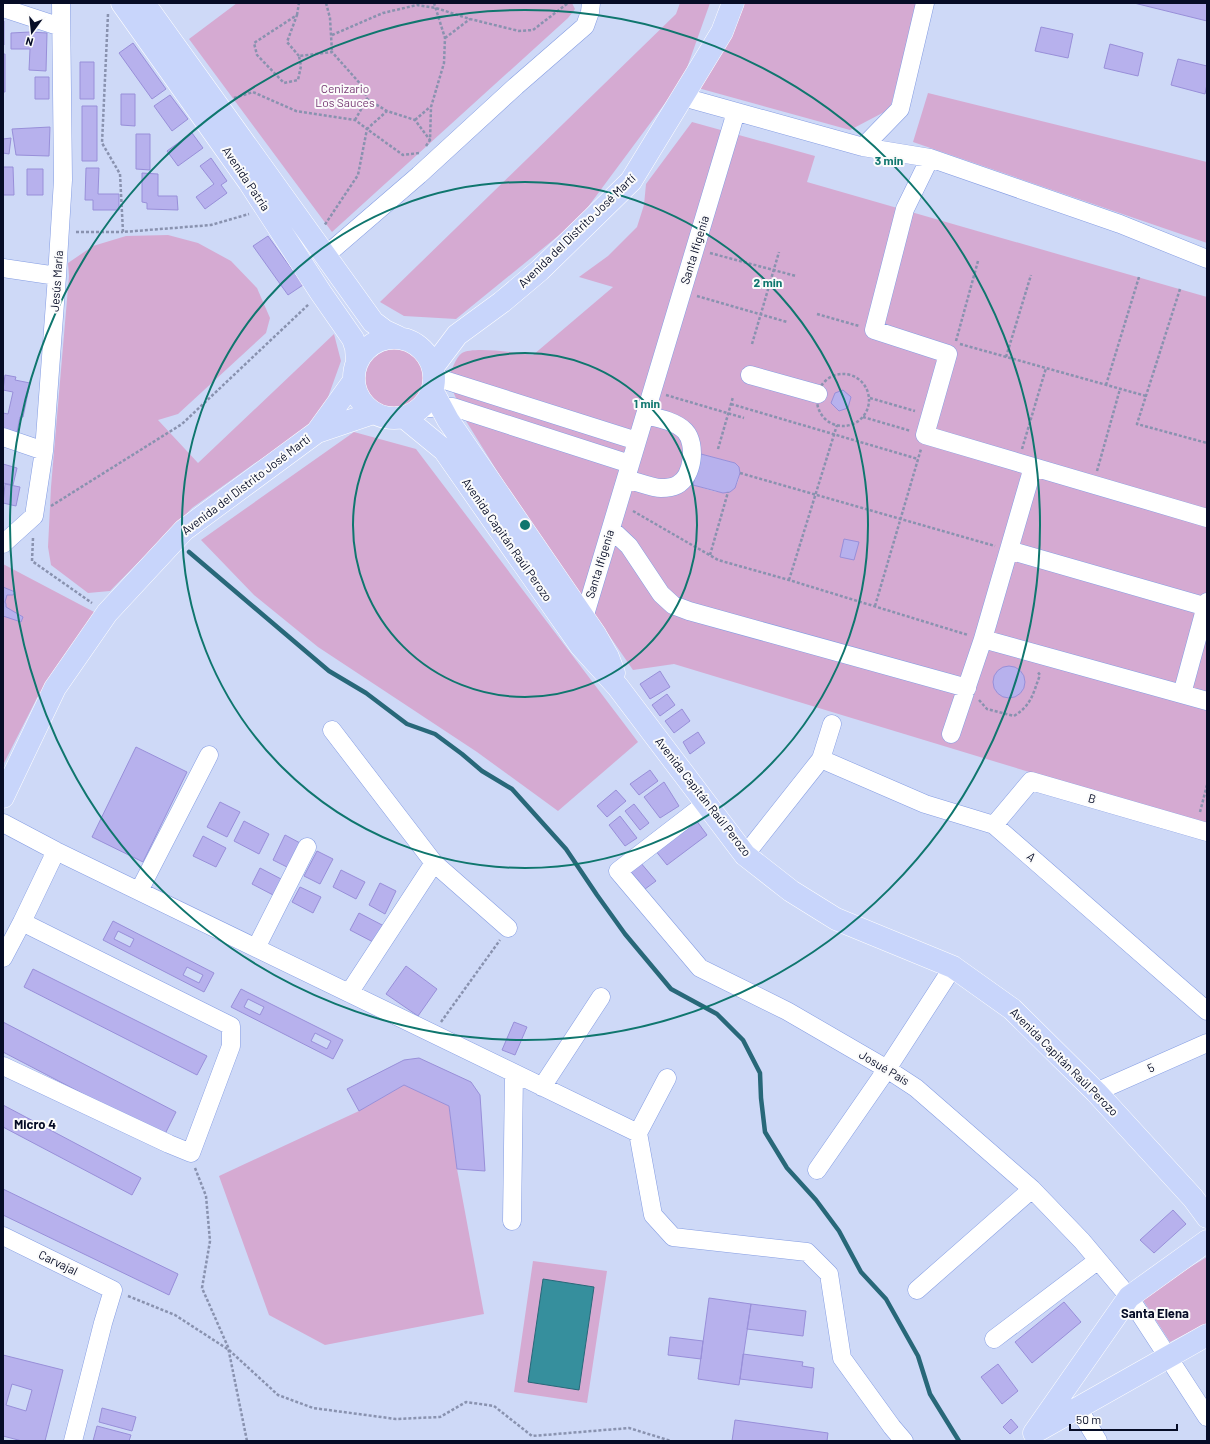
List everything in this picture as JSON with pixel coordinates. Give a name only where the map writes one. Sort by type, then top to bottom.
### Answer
[{"type":"main road","name":"Avenida Patria","points":[[144,3],[373,322],[385,331],[406,340]]},
{"type":"main road","name":"Avenida del Distrito José Martí","points":[[406,340],[433,343],[457,335],[502,302],[540,270],[631,181],[722,32],[733,3]]},
{"type":"main road","name":"Avenida Patria","points":[[115,7],[249,182],[321,294],[353,339],[356,348],[357,361]]},
{"type":"main road","name":"Avenida del Distrito José Martí","points":[[428,395],[457,335]]},
{"type":"main road","points":[[382,339],[406,340],[426,353],[428,395],[396,419],[384,418],[373,413],[360,400],[353,382],[354,370],[357,361],[367,348],[382,339]]},
{"type":"main road","name":"Avenida del Distrito José Martí","points":[[317,432],[353,382]]},
{"type":"main road","name":"Avenida Capitán Raúl Perozo","points":[[428,395],[444,450],[586,632]]},
{"type":"main road","name":"Avenida Capitán Raúl Perozo","points":[[428,395],[586,632],[618,687],[745,855],[791,891],[836,919],[953,968],[1012,1009],[1096,1092],[1193,1198],[1207,1217]]},
{"type":"main road","name":"Avenida del Distrito José Martí","points":[[3,797],[55,688],[108,613],[184,530],[317,432],[373,413]]},
{"type":"main road","points":[[1028,1437],[1129,1297],[1207,1241]]},
{"type":"main road","points":[[1028,1437],[1167,1357],[1207,1336]]},
{"type":"street","name":"Jesús María","points":[[34,516],[44,452],[63,180],[61,3]]},
{"type":"street","points":[[325,256],[419,175],[584,26],[590,12],[591,3]]},
{"type":"street","points":[[863,147],[900,109],[925,3]]},
{"type":"street","points":[[3,8],[61,27]]},
{"type":"street","points":[[683,97],[863,147],[930,158],[1120,224],[1207,259]]},
{"type":"street","name":"Santa Ifigenia","points":[[586,632],[611,529],[736,112]]},
{"type":"street","points":[[930,158],[906,209],[874,330],[948,354],[925,435],[1207,518]]},
{"type":"street","points":[[3,268],[57,276]]},
{"type":"street","points":[[750,375],[818,394]]},
{"type":"street","points":[[428,395],[637,441]]},
{"type":"street","points":[[428,395],[452,407],[476,414],[628,471],[661,488],[677,485],[687,475],[692,459],[692,442],[685,431],[671,422],[645,415]]},
{"type":"street","points":[[3,437],[44,452]]},
{"type":"street","points":[[951,734],[983,639],[1009,550],[1026,465]]},
{"type":"street","points":[[3,544],[34,516]]},
{"type":"street","points":[[611,529],[629,546],[661,594],[673,605],[688,611],[967,688]]},
{"type":"street","points":[[1009,550],[1207,605],[1182,694]]},
{"type":"street","points":[[983,639],[1207,701]]},
{"type":"street","points":[[745,855],[821,759],[832,724]]},
{"type":"street","points":[[332,730],[434,863],[508,928]]},
{"type":"street","points":[[139,891],[209,755]]},
{"type":"street","name":"A","points":[[821,759],[925,804],[994,825],[1207,1011]]},
{"type":"street","name":"B","points":[[994,825],[1031,781],[1207,832]]},
{"type":"street","name":"Josué País","points":[[705,804],[618,872],[700,968],[787,1011],[887,1069],[916,1088],[1032,1189],[1082,1241],[1129,1297],[1167,1357]]},
{"type":"street","points":[[3,823],[56,851],[638,1133]]},
{"type":"street","points":[[256,948],[307,847]]},
{"type":"street","points":[[3,958],[56,851]]},
{"type":"street","points":[[349,993],[434,863]]},
{"type":"street","points":[[3,1066],[191,1153],[231,1046],[231,1026],[22,922]]},
{"type":"street","points":[[817,1170],[887,1069],[953,968]]},
{"type":"street","points":[[542,1087],[601,997]]},
{"type":"street","name":"5","points":[[1096,1092],[1207,1043]]},
{"type":"street","points":[[512,1221],[514,1073]]},
{"type":"street","points":[[667,1078],[638,1133],[653,1215],[673,1237],[807,1252],[829,1274],[842,1358],[892,1427],[904,1441]]},
{"type":"street","points":[[917,1290],[1032,1189]]},
{"type":"street","name":"Carvajal","points":[[3,1236],[113,1290]]},
{"type":"street","points":[[994,1339],[1097,1260]]},
{"type":"street","points":[[73,1441],[103,1323],[113,1290]]},
{"type":"street","points":[[1167,1357],[1207,1417]]},
{"type":"street","points":[[1078,1408],[1098,1441]]},
{"type":"path","points":[[297,16],[254,44],[257,55],[284,83],[298,80],[301,66],[299,56],[287,42],[297,16],[299,3]]},
{"type":"path","points":[[326,3],[330,18],[332,52],[364,88],[367,99],[387,111],[415,120],[430,140]]},
{"type":"path","points":[[425,146],[430,140],[431,107],[444,63],[445,38],[434,3]]},
{"type":"path","points":[[332,35],[383,13],[417,5],[436,8],[470,19],[519,31],[533,30],[568,3]]},
{"type":"path","points":[[115,7],[102,143],[120,174],[123,232]]},
{"type":"path","points":[[445,38],[470,19]]},
{"type":"path","points":[[299,56],[332,52]]},
{"type":"path","points":[[220,108],[233,99],[253,92],[296,111],[355,120],[403,155],[421,153]]},
{"type":"path","points":[[355,120],[367,99]]},
{"type":"path","points":[[415,120],[431,107]]},
{"type":"path","points":[[311,235],[326,224],[358,175],[367,129],[387,111]]},
{"type":"path","points":[[60,232],[123,232],[211,225],[267,209]]},
{"type":"path","points":[[695,249],[796,276]]},
{"type":"path","points":[[752,344],[779,252]]},
{"type":"path","points":[[978,261],[955,343],[1146,396]]},
{"type":"path","points":[[1006,357],[1031,275]]},
{"type":"path","points":[[1106,385],[1139,277]]},
{"type":"path","points":[[1180,289],[1137,424],[1207,444]]},
{"type":"path","points":[[682,292],[787,322]]},
{"type":"path","points":[[108,613],[32,562],[34,516],[83,487],[182,424],[321,294]]},
{"type":"path","points":[[817,314],[874,330]]},
{"type":"path","points":[[1026,465],[1046,368]]},
{"type":"path","points":[[841,374],[849,374],[857,378],[868,390],[870,398],[867,412],[863,417],[851,425],[837,425],[830,422],[819,410],[817,403],[818,394],[826,380],[841,374]]},
{"type":"path","points":[[1094,485],[1120,389]]},
{"type":"path","points":[[652,391],[744,418]]},
{"type":"path","points":[[718,449],[733,397]]},
{"type":"path","points":[[870,398],[930,415]]},
{"type":"path","points":[[731,404],[918,459]]},
{"type":"path","points":[[863,417],[925,435],[875,606]]},
{"type":"path","points":[[790,580],[837,425]]},
{"type":"path","points":[[740,473],[1009,550]]},
{"type":"path","points":[[710,555],[728,492]]},
{"type":"path","points":[[619,502],[718,560],[790,580],[983,639]]},
{"type":"path","points":[[967,688],[987,709],[1014,716],[1024,710],[1031,700],[1040,675],[1024,650]]},
{"type":"path","points":[[1200,812],[1207,785]]},
{"type":"path","points":[[433,1034],[508,928]]},
{"type":"path","points":[[191,1153],[192,1161],[206,1196],[209,1226],[210,1241],[202,1288],[229,1350],[247,1441]]},
{"type":"path","points":[[113,1290],[175,1315],[229,1350],[278,1396],[313,1408],[396,1419],[440,1417],[466,1402],[494,1406],[532,1436],[629,1428],[671,1441]]},
{"type":"green space","name":"Cenizario Los Sauces","points":[[237,3],[572,3],[575,9],[568,18],[332,232],[189,39]]},
{"type":"green space","points":[[680,3],[710,3],[683,79],[579,219],[456,319],[404,316],[380,302],[676,14]]},
{"type":"green space","points":[[743,3],[918,3],[890,109],[850,130],[698,88]]},
{"type":"green space","points":[[928,93],[1207,162],[1207,243],[913,142]]},
{"type":"green space","points":[[692,122],[815,156],[807,182],[1207,297],[1207,826],[674,664],[633,670],[507,487],[466,421],[448,380],[457,358],[462,353],[468,351],[486,350],[533,355],[613,287],[579,277],[608,256],[637,227],[644,205],[646,184]],"holes":[[[701,454],[735,463],[739,469],[739,478],[735,487],[730,491],[712,491],[693,485]]]},
{"type":"green space","points":[[168,235],[198,243],[231,261],[257,288],[270,318],[266,333],[178,414],[158,420],[198,463],[334,334],[341,361],[327,400],[302,434],[255,463],[192,508],[110,591],[88,593],[51,565],[48,547],[51,487],[69,276],[68,263],[93,246],[126,236]]},
{"type":"green space","points":[[396,349],[408,352],[418,358],[424,368],[427,380],[424,392],[418,402],[408,408],[396,411],[384,408],[374,402],[368,392],[365,380],[368,368],[374,358],[384,352]]},
{"type":"green space","points":[[354,432],[416,449],[638,742],[558,811],[477,752],[318,647],[254,595],[201,540]]},
{"type":"green space","points":[[3,564],[96,613],[37,698],[3,765]]},
{"type":"green space","points":[[404,1085],[449,1106],[457,1169],[484,1314],[325,1345],[269,1315],[219,1176],[359,1111]]},
{"type":"green space","points":[[1207,1257],[1207,1323],[1170,1342],[1141,1297]]},
{"type":"green space","points":[[533,1261],[607,1271],[587,1403],[514,1392]]},
{"type":"shaded area","points":[[543,1279],[594,1287],[579,1390],[528,1382]]},
{"type":"building","points":[[1134,3],[1207,3],[1207,21]]},
{"type":"building","points":[[4,21],[4,45],[3,45]]},
{"type":"building","points":[[1041,27],[1073,34],[1068,58],[1035,51]]},
{"type":"building","points":[[11,33],[47,33],[46,71],[29,70],[30,49],[11,49]]},
{"type":"building","points":[[133,43],[166,89],[152,99],[119,53]]},
{"type":"building","points":[[1110,44],[1143,53],[1138,76],[1104,68]]},
{"type":"building","points":[[3,54],[5,54],[5,92],[3,92]]},
{"type":"building","points":[[1178,59],[1207,66],[1207,84],[1205,94],[1171,85]]},
{"type":"building","points":[[80,62],[94,62],[94,99],[80,99]]},
{"type":"building","points":[[35,77],[49,77],[49,99],[35,99]]},
{"type":"building","points":[[121,94],[135,94],[135,126],[121,125]]},
{"type":"building","points":[[170,95],[188,119],[172,131],[154,106]]},
{"type":"building","points":[[82,106],[97,106],[97,161],[82,161]]},
{"type":"building","points":[[50,127],[49,156],[16,155],[12,129]]},
{"type":"building","points":[[192,133],[203,148],[178,166],[167,151]]},
{"type":"building","points":[[136,134],[150,134],[150,170],[136,169]]},
{"type":"building","points":[[11,138],[9,154],[3,153],[3,139]]},
{"type":"building","points":[[211,158],[227,181],[221,185],[227,193],[205,209],[196,197],[214,184],[200,166]]},
{"type":"building","points":[[3,167],[13,167],[14,195],[3,195]]},
{"type":"building","points":[[86,168],[99,168],[98,194],[119,194],[119,210],[93,210],[93,200],[85,200]]},
{"type":"building","points":[[27,169],[43,169],[43,195],[27,195]]},
{"type":"building","points":[[142,173],[158,174],[158,196],[177,196],[178,210],[147,209],[147,203],[142,202]]},
{"type":"building","points":[[268,236],[303,285],[288,295],[253,246]]},
{"type":"building","points":[[5,375],[16,377],[15,380],[30,383],[23,417],[20,417],[17,432],[3,429],[3,413],[8,414],[13,392],[3,390]]},
{"type":"building","points":[[843,390],[851,397],[848,408],[839,411],[831,403],[835,393]]},
{"type":"building","points":[[701,454],[735,463],[739,467],[740,473],[735,488],[730,492],[723,493],[693,485]]},
{"type":"building","points":[[3,464],[17,468],[13,485],[3,483]]},
{"type":"building","points":[[5,484],[20,487],[16,506],[3,503]]},
{"type":"building","points":[[844,539],[859,542],[854,560],[840,557]]},
{"type":"building","points":[[3,587],[15,592],[13,595],[7,595],[5,602],[6,607],[23,617],[21,622],[3,616]]},
{"type":"building","points":[[1006,666],[1012,666],[1021,670],[1025,682],[1021,694],[1012,698],[1006,698],[997,694],[993,685],[993,679],[997,670]]},
{"type":"building","points":[[660,671],[670,687],[650,699],[640,684]]},
{"type":"building","points":[[667,694],[675,705],[660,716],[652,705]]},
{"type":"building","points":[[682,709],[690,721],[674,733],[665,721]]},
{"type":"building","points":[[698,732],[705,743],[690,754],[683,742]]},
{"type":"building","points":[[136,747],[187,772],[143,862],[92,837]]},
{"type":"building","points":[[650,770],[658,781],[639,795],[630,784]]},
{"type":"building","points":[[664,782],[679,806],[660,818],[644,797]]},
{"type":"building","points":[[616,790],[626,801],[607,817],[597,806]]},
{"type":"building","points":[[220,802],[240,812],[227,837],[207,827]]},
{"type":"building","points":[[634,804],[649,823],[640,830],[625,811]]},
{"type":"building","points":[[620,816],[637,838],[625,846],[609,825]]},
{"type":"building","points":[[696,820],[707,835],[667,865],[655,850]]},
{"type":"building","points":[[244,821],[269,834],[259,854],[234,841]]},
{"type":"building","points":[[285,835],[302,844],[289,868],[273,860]]},
{"type":"building","points":[[203,836],[226,848],[216,867],[193,856]]},
{"type":"building","points":[[317,851],[333,859],[320,884],[304,876]]},
{"type":"building","points":[[640,862],[656,881],[645,889],[630,871]]},
{"type":"building","points":[[260,868],[283,880],[275,896],[252,884]]},
{"type":"building","points":[[341,870],[365,882],[356,899],[333,887]]},
{"type":"building","points":[[380,883],[396,891],[385,914],[369,905]]},
{"type":"building","points":[[300,887],[321,897],[313,913],[292,902]]},
{"type":"building","points":[[359,913],[384,926],[375,943],[350,930]]},
{"type":"building","points":[[113,921],[214,973],[204,992],[103,940]]},
{"type":"building","points":[[118,931],[134,939],[130,947],[114,939]]},
{"type":"building","points":[[406,966],[437,989],[418,1016],[386,994]]},
{"type":"building","points":[[187,967],[203,975],[199,983],[183,975]]},
{"type":"building","points":[[33,969],[207,1056],[197,1075],[24,987]]},
{"type":"building","points":[[241,989],[343,1040],[333,1059],[231,1007]]},
{"type":"building","points":[[248,999],[264,1007],[260,1015],[244,1007]]},
{"type":"building","points":[[3,1022],[176,1112],[164,1136],[3,1052]]},
{"type":"building","points":[[514,1022],[527,1027],[515,1055],[502,1050]]},
{"type":"building","points":[[315,1033],[331,1041],[327,1049],[311,1041]]},
{"type":"building","points":[[419,1058],[471,1082],[480,1095],[485,1171],[457,1169],[449,1106],[404,1085],[359,1111],[347,1089],[404,1060]]},
{"type":"building","points":[[3,1105],[141,1178],[132,1195],[3,1127]]},
{"type":"building","points":[[3,1189],[178,1274],[169,1295],[3,1215]]},
{"type":"building","points":[[1173,1210],[1186,1224],[1154,1253],[1140,1240]]},
{"type":"building","points":[[709,1298],[751,1304],[739,1385],[698,1379]]},
{"type":"building","points":[[1064,1302],[1081,1322],[1032,1363],[1015,1342]]},
{"type":"building","points":[[751,1304],[806,1311],[803,1336],[747,1329]]},
{"type":"building","points":[[670,1337],[703,1341],[701,1359],[668,1355]]},
{"type":"building","points":[[743,1354],[803,1362],[802,1366],[814,1368],[812,1388],[740,1379]]},
{"type":"building","points":[[3,1355],[63,1370],[45,1441],[22,1441],[3,1436]],"holes":[[[12,1384],[32,1390],[26,1411],[6,1405]]]},
{"type":"building","points":[[998,1364],[1018,1391],[1002,1404],[981,1377]]},
{"type":"building","points":[[102,1408],[136,1417],[132,1431],[99,1422]]},
{"type":"building","points":[[1011,1419],[1018,1427],[1010,1434],[1003,1427]]},
{"type":"building","points":[[735,1420],[828,1433],[827,1441],[732,1441]]},
{"type":"building","points":[[97,1426],[131,1435],[129,1441],[93,1441]]},
{"type":"waterway","points":[[189,552],[329,671],[366,693],[407,724],[435,734],[482,771],[512,789],[566,849],[625,934],[671,989],[717,1014],[743,1040],[760,1073],[765,1132],[787,1168],[816,1200],[839,1231],[861,1272],[886,1299],[918,1356],[930,1394],[959,1441]]},
{"type":"district","name":"Micro 4","points":[[35,1124]]},
{"type":"district","name":"Santa Elena","points":[[1155,1313]]}]
